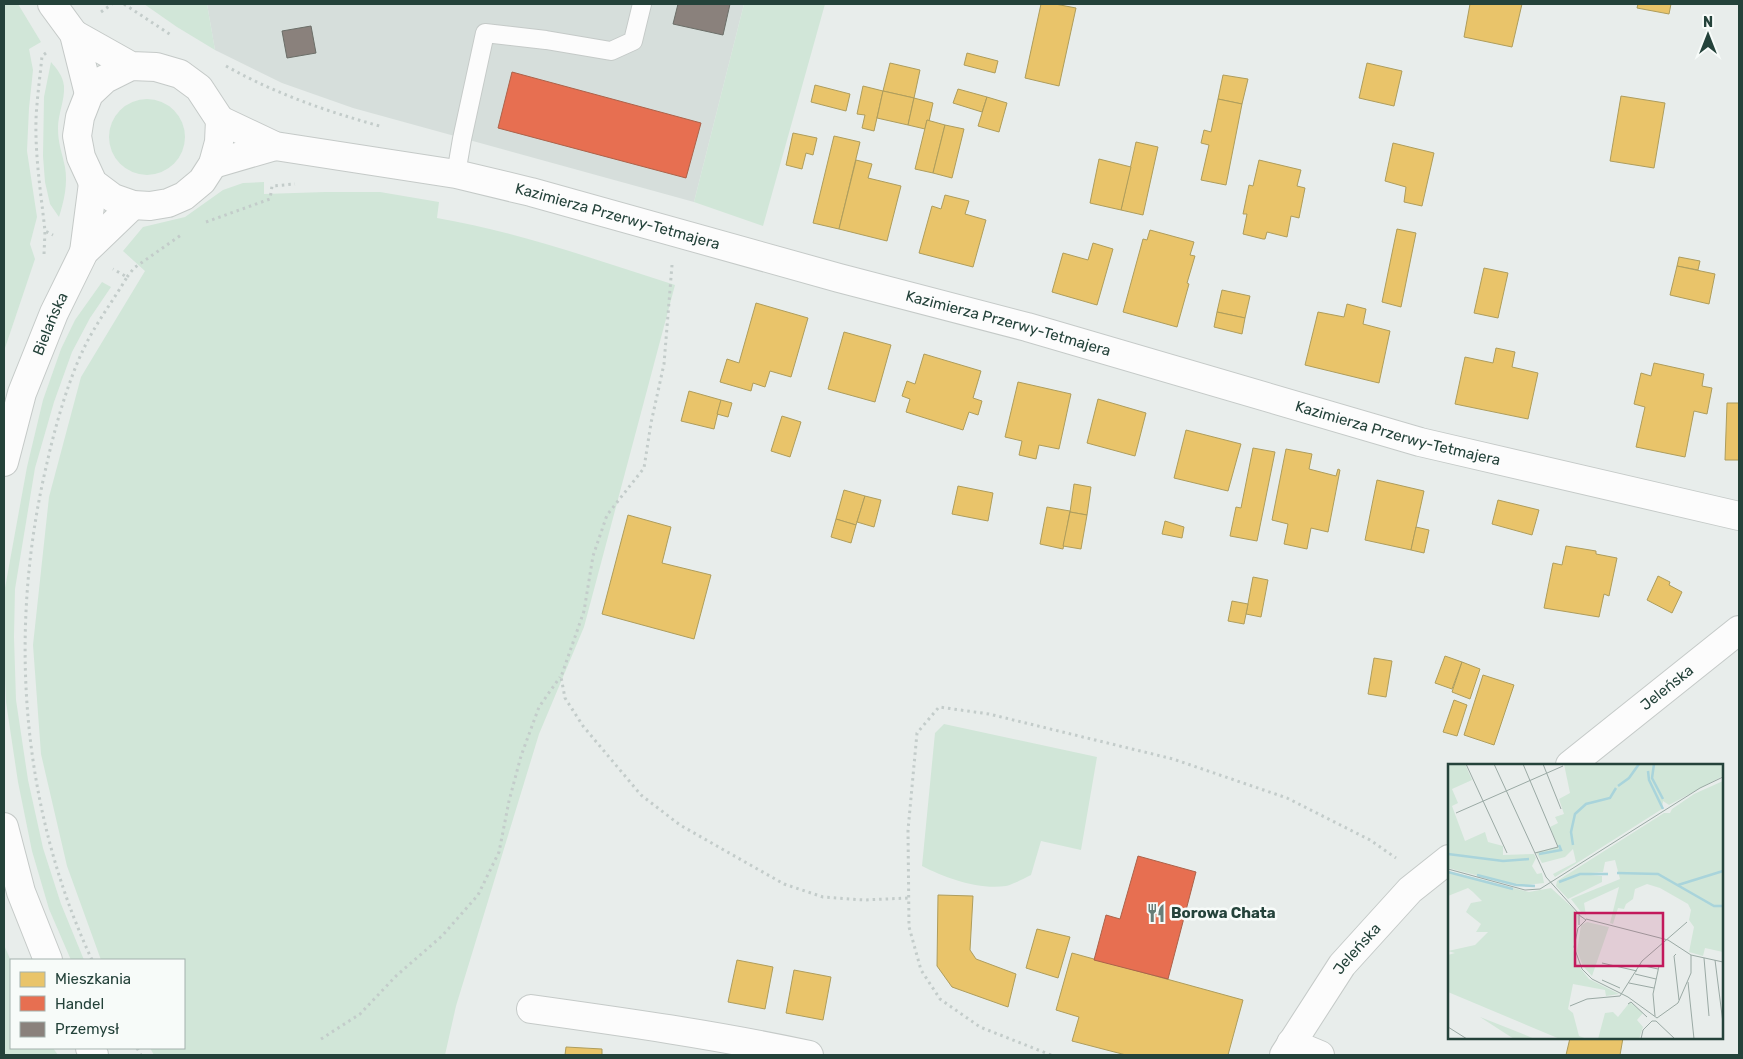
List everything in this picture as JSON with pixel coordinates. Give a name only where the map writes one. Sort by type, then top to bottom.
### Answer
[{"type":"street","points":[[52,4],[74,34],[89,94]]},
{"type":"street","points":[[74,34],[131,66],[156,67],[180,74],[199,88],[220,120],[275,146]]},
{"type":"street","points":[[131,66],[105,79],[89,94],[81,112],[78,136],[81,158],[93,183],[113,198],[133,205],[150,206],[168,203],[184,196],[202,181],[213,164],[219,142],[220,120]]},
{"type":"street","points":[[213,164],[275,146]]},
{"type":"street","name":"Kazimierza Przerwy-Tetmajera","points":[[275,146],[456,174],[531,192],[1027,327],[1420,442],[1739,516]]},
{"type":"street","points":[[84,252],[93,183]]},
{"type":"street","name":"Bielańska","points":[[4,462],[22,393],[54,314],[84,252],[133,205]]},
{"type":"street","name":"Jeleńska","points":[[1571,764],[1739,630]]},
{"type":"street","points":[[4,827],[21,892],[48,959]]},
{"type":"street","name":"Jeleńska","points":[[1287,1049],[1342,965],[1410,890],[1448,861]]},
{"type":"street","points":[[531,1009],[679,1030],[809,1055]]},
{"type":"street","points":[[1287,1049],[1320,1055]]},
{"type":"lane","points":[[456,174],[485,33],[546,40],[611,51],[633,40],[642,4]]},
{"type":"path","points":[[203,224],[270,199],[272,186],[296,184]]},
{"type":"path","points":[[92,959],[60,876],[46,827],[36,781],[26,703],[25,606],[32,536],[40,490],[53,436],[83,349],[134,268],[188,231]]},
{"type":"path","points":[[321,1039],[360,1014],[396,976],[442,936],[478,895],[499,852],[509,801],[521,756],[540,707],[561,677],[584,611],[593,556],[607,515],[644,468],[651,422],[664,364],[670,281],[676,232]]},
{"type":"path","points":[[84,252],[127,277]]},
{"type":"path","points":[[561,677],[565,698],[594,740],[641,795],[680,825],[784,884],[823,897],[864,900],[908,898]]},
{"type":"path","points":[[1051,1055],[980,1027],[940,999],[921,970],[909,927],[908,830],[917,733],[939,707],[989,714],[1173,759],[1287,798],[1370,840],[1425,878]]},
{"type":"shaded area","points":[[207,4],[744,4],[694,202],[353,108],[282,83],[215,50]]},
{"type":"green space","points":[[4,4],[18,4],[41,42],[29,49],[33,70],[27,151],[37,217],[30,244],[35,259],[4,351]]},
{"type":"green space","points":[[144,4],[207,4],[215,50],[177,27]]},
{"type":"green space","points":[[744,4],[825,4],[763,226],[694,202]]},
{"type":"green space","points":[[51,62],[61,76],[64,86],[58,128],[65,167],[66,186],[59,217],[50,204],[45,182],[43,156],[44,97]]},
{"type":"green space","points":[[155,99],[168,105],[179,116],[185,129],[183,152],[168,169],[155,175],[139,175],[126,169],[111,152],[109,129],[115,116],[132,101]]},
{"type":"green space","points":[[264,182],[264,194],[380,192],[439,202],[437,218],[527,239],[675,285],[584,627],[539,734],[456,1006],[445,1055],[154,1055],[151,1049],[185,1049],[185,959],[101,959],[67,866],[41,754],[33,645],[49,497],[81,377],[145,271],[123,251],[143,227],[185,217],[223,190],[243,183]]},
{"type":"green space","points":[[102,282],[111,287],[90,318],[72,352],[54,402],[35,468],[15,589],[14,637],[16,700],[28,780],[43,848],[61,904],[84,959],[71,959],[49,909],[32,851],[18,782],[6,702],[4,651],[5,588],[27,467],[43,400],[61,349],[75,320]]},
{"type":"green space","points":[[944,724],[1097,757],[1081,850],[1041,841],[1031,875],[1006,886],[973,885],[941,875],[922,866],[935,733]]},
{"type":"green space","points":[[4,945],[10,959],[10,1049],[54,1049],[58,1055],[4,1055]]},
{"type":"building: Mieszkania","points":[[1041,4],[1055,4],[1076,8],[1059,86],[1025,78]]},
{"type":"building: Mieszkania","points":[[1470,4],[1522,4],[1512,47],[1464,37]]},
{"type":"building: Mieszkania","points":[[1638,4],[1671,4],[1669,14],[1637,8]]},
{"type":"building: Mieszkania","points":[[967,53],[998,61],[995,73],[964,65]]},
{"type":"building: Mieszkania","points":[[890,63],[920,70],[914,98],[883,91]]},
{"type":"building: Mieszkania","points":[[1367,63],[1402,71],[1394,106],[1359,98]]},
{"type":"building: Mieszkania","points":[[1223,75],[1248,79],[1242,104],[1218,99]]},
{"type":"building: Mieszkania","points":[[815,85],[850,94],[846,111],[811,102]]},
{"type":"building: Mieszkania","points":[[863,86],[883,91],[874,131],[862,128],[865,115],[857,114]]},
{"type":"building: Mieszkania","points":[[958,89],[987,97],[982,112],[953,103]]},
{"type":"building: Mieszkania","points":[[883,91],[914,98],[908,125],[877,118]]},
{"type":"building: Mieszkania","points":[[1621,96],[1665,103],[1654,168],[1610,161]]},
{"type":"building: Mieszkania","points":[[987,97],[1007,103],[999,132],[978,126]]},
{"type":"building: Mieszkania","points":[[914,98],[933,103],[925,129],[908,125]]},
{"type":"building: Mieszkania","points":[[1218,99],[1242,104],[1226,185],[1201,180],[1209,145],[1201,143],[1204,130],[1211,132]]},
{"type":"building: Mieszkania","points":[[927,120],[945,125],[933,173],[915,169]]},
{"type":"building: Mieszkania","points":[[945,125],[964,129],[952,178],[933,173]]},
{"type":"building: Mieszkania","points":[[793,133],[817,138],[813,155],[806,153],[802,169],[786,165]]},
{"type":"building: Mieszkania","points":[[834,136],[860,142],[839,229],[813,223]]},
{"type":"building: Mieszkania","points":[[1136,142],[1158,147],[1143,215],[1121,210]]},
{"type":"building: Mieszkania","points":[[1393,143],[1434,153],[1422,206],[1404,202],[1406,187],[1385,181]]},
{"type":"building: Mieszkania","points":[[1099,159],[1131,167],[1121,210],[1090,203]]},
{"type":"building: Mieszkania","points":[[856,160],[872,164],[868,178],[901,186],[887,241],[839,229]]},
{"type":"building: Mieszkania","points":[[1259,160],[1301,170],[1297,186],[1305,188],[1299,218],[1291,216],[1287,237],[1267,232],[1265,239],[1263,239],[1243,234],[1247,214],[1243,214],[1249,185],[1253,186]]},
{"type":"building: Mieszkania","points":[[945,195],[969,201],[965,214],[986,220],[973,267],[919,253],[932,206],[941,209]]},
{"type":"building: Mieszkania","points":[[1397,229],[1416,233],[1401,307],[1382,302]]},
{"type":"building: Mieszkania","points":[[1150,230],[1194,242],[1190,255],[1195,256],[1177,327],[1123,312],[1143,239],[1147,240]]},
{"type":"building: Mieszkania","points":[[1093,243],[1113,249],[1097,305],[1052,292],[1063,253],[1088,260]]},
{"type":"building: Mieszkania","points":[[1679,257],[1700,261],[1698,270],[1677,266]]},
{"type":"building: Mieszkania","points":[[1677,266],[1715,274],[1709,304],[1670,295]]},
{"type":"building: Mieszkania","points":[[1484,268],[1508,273],[1498,318],[1474,313]]},
{"type":"building: Mieszkania","points":[[1222,290],[1250,296],[1245,318],[1217,312]]},
{"type":"building: Mieszkania","points":[[756,303],[808,318],[791,377],[770,371],[765,387],[753,383],[751,391],[720,382],[727,359],[739,363]]},
{"type":"building: Mieszkania","points":[[1347,304],[1366,309],[1363,324],[1390,331],[1379,383],[1305,365],[1318,312],[1344,317]]},
{"type":"building: Mieszkania","points":[[1217,312],[1245,318],[1242,334],[1214,327]]},
{"type":"building: Mieszkania","points":[[844,332],[891,345],[875,402],[828,389]]},
{"type":"building: Mieszkania","points":[[1496,348],[1515,352],[1512,367],[1538,373],[1528,419],[1455,404],[1465,357],[1493,363]]},
{"type":"building: Mieszkania","points":[[924,354],[981,371],[973,398],[982,401],[978,415],[969,412],[963,430],[906,412],[910,399],[902,396],[907,381],[915,384]]},
{"type":"building: Mieszkania","points":[[1654,363],[1704,374],[1702,386],[1712,388],[1707,414],[1694,411],[1685,457],[1636,447],[1645,407],[1634,404],[1641,373],[1651,376]]},
{"type":"building: Mieszkania","points":[[1018,382],[1071,394],[1059,449],[1039,445],[1036,459],[1019,455],[1022,441],[1005,437]]},
{"type":"building: Mieszkania","points":[[689,391],[721,400],[714,429],[681,421]]},
{"type":"building: Mieszkania","points":[[1098,399],[1146,413],[1135,456],[1087,443]]},
{"type":"building: Mieszkania","points":[[721,400],[732,403],[728,417],[717,414]]},
{"type":"building: Mieszkania","points":[[1727,403],[1739,403],[1739,460],[1725,460]]},
{"type":"building: Mieszkania","points":[[782,416],[801,422],[790,457],[771,451]]},
{"type":"building: Mieszkania","points":[[1186,430],[1241,444],[1228,491],[1174,478]]},
{"type":"building: Mieszkania","points":[[1253,448],[1275,452],[1257,541],[1230,536],[1236,507],[1241,508]]},
{"type":"building: Mieszkania","points":[[1286,449],[1312,454],[1309,469],[1336,476],[1338,469],[1340,470],[1328,532],[1311,528],[1307,549],[1284,544],[1288,524],[1272,520]]},
{"type":"building: Mieszkania","points":[[1377,480],[1424,491],[1411,550],[1365,540]]},
{"type":"building: Mieszkania","points":[[1074,484],[1091,487],[1087,515],[1070,512]]},
{"type":"building: Mieszkania","points":[[958,486],[993,493],[988,521],[952,514]]},
{"type":"building: Mieszkania","points":[[844,490],[865,496],[856,525],[836,519]]},
{"type":"building: Mieszkania","points":[[865,496],[881,500],[874,527],[857,522]]},
{"type":"building: Mieszkania","points":[[1498,500],[1539,510],[1532,535],[1492,524]]},
{"type":"building: Mieszkania","points":[[1047,507],[1070,511],[1063,549],[1040,544]]},
{"type":"building: Mieszkania","points":[[1070,512],[1087,515],[1081,549],[1063,546]]},
{"type":"building: Mieszkania","points":[[628,515],[671,527],[662,563],[711,575],[694,639],[602,614]]},
{"type":"building: Mieszkania","points":[[836,519],[856,525],[851,543],[831,537]]},
{"type":"building: Mieszkania","points":[[1165,521],[1184,527],[1182,538],[1162,534]]},
{"type":"building: Mieszkania","points":[[1416,527],[1429,530],[1424,553],[1411,550]]},
{"type":"building: Mieszkania","points":[[1566,546],[1596,551],[1596,554],[1617,558],[1609,596],[1604,594],[1599,617],[1544,608],[1553,563],[1562,565]]},
{"type":"building: Mieszkania","points":[[1658,576],[1670,582],[1669,585],[1682,592],[1672,613],[1647,600]]},
{"type":"building: Mieszkania","points":[[1253,577],[1268,580],[1261,617],[1246,614]]},
{"type":"building: Mieszkania","points":[[1232,601],[1248,604],[1244,624],[1228,621]]},
{"type":"building: Mieszkania","points":[[1445,656],[1462,662],[1452,689],[1435,683]]},
{"type":"building: Mieszkania","points":[[1374,658],[1392,661],[1386,697],[1368,694]]},
{"type":"building: Mieszkania","points":[[1462,662],[1480,669],[1470,699],[1452,692]]},
{"type":"building: Mieszkania","points":[[1483,675],[1514,685],[1494,745],[1464,735]]},
{"type":"building: Mieszkania","points":[[1454,700],[1467,705],[1457,736],[1443,732]]},
{"type":"building: Mieszkania","points":[[938,895],[973,896],[970,950],[976,959],[1016,974],[1008,1007],[952,987],[937,966]]},
{"type":"building: Mieszkania","points":[[1037,929],[1070,937],[1058,978],[1026,968]]},
{"type":"building: Mieszkania","points":[[1072,953],[1243,1000],[1228,1055],[1126,1055],[1072,1041],[1079,1017],[1056,1010]]},
{"type":"building: Mieszkania","points":[[737,960],[773,967],[765,1009],[728,1002]]},
{"type":"building: Mieszkania","points":[[794,970],[831,977],[823,1020],[786,1013]]},
{"type":"building: Mieszkania","points":[[1570,1039],[1623,1039],[1620,1055],[1566,1055]]},
{"type":"building: Mieszkania","points":[[566,1047],[602,1049],[602,1055],[565,1055]]},
{"type":"building: Handel","points":[[512,72],[701,123],[686,178],[498,128]]},
{"type":"building: Handel","points":[[1138,856],[1196,872],[1168,979],[1094,960],[1106,915],[1120,919]]},
{"type":"building: Przemysł","points":[[678,4],[730,4],[723,35],[673,24]]},
{"type":"building: Przemysł","points":[[311,26],[316,53],[287,58],[282,31]]},
{"type":"place","name":"Borowa Chata","points":[[1156,913]]}]
